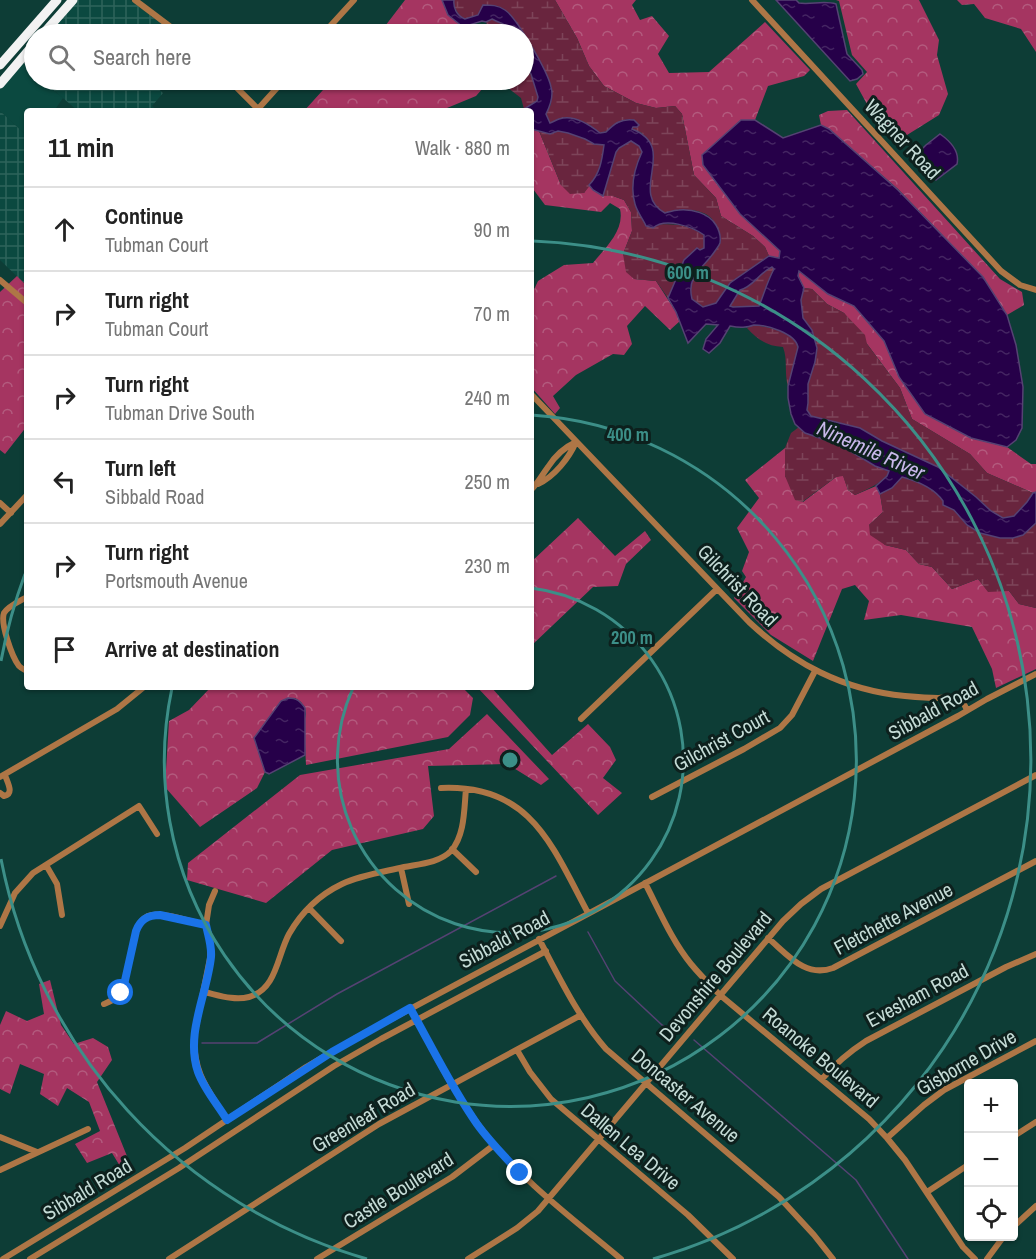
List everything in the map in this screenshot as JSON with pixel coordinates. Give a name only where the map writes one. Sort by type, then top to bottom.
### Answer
[{"type":"highway","points":[[36,24],[57,0]]},
{"type":"highway","points":[[52,24],[73,0]]},
{"type":"highway","points":[[0,65],[24,38]]},
{"type":"highway","points":[[0,84],[24,56]]},
{"type":"street","points":[[135,0],[167,24]]},
{"type":"street","points":[[332,24],[354,0]]},
{"type":"street","name":"Wagner Road","points":[[752,0],[1001,271],[1020,285],[1036,290]]},
{"type":"street","points":[[239,90],[257,108]]},
{"type":"street","points":[[261,108],[276,90]]},
{"type":"street","points":[[0,280],[24,300]]},
{"type":"street","name":"Gilchrist Road","points":[[534,397],[717,589],[766,638],[792,658],[838,681],[891,695],[961,698],[967,710]]},
{"type":"street","points":[[534,487],[546,481],[572,452],[576,442]]},
{"type":"street","points":[[0,525],[24,498]]},
{"type":"street","points":[[0,503],[11,513]]},
{"type":"street","points":[[581,719],[717,589]]},
{"type":"street","points":[[24,599],[3,614],[2,625],[15,660],[24,669]]},
{"type":"street","name":"Gilchrist Court","points":[[652,797],[780,728],[792,715],[815,671]]},
{"type":"street","name":"Sibbald Road","points":[[3,1259],[167,1159],[315,1062],[410,1008],[1036,674]]},
{"type":"street","points":[[0,794],[4,796],[10,793],[2,776],[117,709],[141,690]]},
{"type":"street","name":"Devonshire Boulevard","points":[[468,1259],[526,1222],[549,1199],[789,915],[821,889],[1036,775]]},
{"type":"street","points":[[441,788],[483,792],[503,800],[535,823],[553,848],[588,913]]},
{"type":"street","points":[[204,992],[239,999],[255,994],[268,986],[289,934],[299,919],[320,898],[341,885],[361,877],[439,859],[446,855],[452,849],[461,831],[466,789]]},
{"type":"street","points":[[0,926],[15,893],[33,873],[139,806],[157,834]]},
{"type":"street","points":[[452,849],[476,872]]},
{"type":"street","name":"Fletchette Avenue","points":[[768,938],[808,970],[824,971],[1036,861]]},
{"type":"street","points":[[46,865],[57,884],[62,915]]},
{"type":"street","points":[[401,868],[409,904]]},
{"type":"street","name":"Roanoke Boulevard","points":[[645,883],[690,964],[720,994],[869,1119],[905,1160],[963,1247],[975,1259]]},
{"type":"street","points":[[215,891],[209,905],[206,925],[211,951],[194,1037],[195,1061],[203,1082],[227,1120]]},
{"type":"street","points":[[309,908],[341,941]]},
{"type":"street","points":[[104,1004],[116,1000],[121,993],[136,931],[145,918],[160,915],[206,925]]},
{"type":"street","name":"Doncaster Avenue","points":[[539,939],[590,1030],[606,1049],[779,1197],[833,1259]]},
{"type":"street","points":[[30,1259],[178,1168],[326,1071],[546,951]]},
{"type":"street","name":"Evesham Road","points":[[822,1079],[849,1051],[866,1041],[1006,967],[1036,954]]},
{"type":"street","points":[[410,1008],[452,1085],[494,1145],[520,1173],[621,1259]]},
{"type":"street","name":"Greenleaf Road","points":[[169,1259],[379,1124],[581,1015]]},
{"type":"street","name":"Gisborne Drive","points":[[887,1138],[924,1104],[944,1090],[1036,1041]]},
{"type":"street","name":"Dallen Lea Drive","points":[[517,1050],[530,1072],[551,1099],[688,1215],[734,1259]]},
{"type":"street","points":[[1018,1133],[1036,1122]]},
{"type":"street","points":[[0,1170],[88,1129]]},
{"type":"street","points":[[0,1137],[37,1152]]},
{"type":"street","name":"Castle Boulevard","points":[[317,1259],[452,1177],[494,1145]]},
{"type":"street","points":[[927,1192],[964,1169]]},
{"type":"street","points":[[1018,1222],[1036,1206]]},
{"type":"street","points":[[987,1259],[1000,1241]]},
{"type":"shaded area","points":[[78,0],[130,0],[162,24],[57,24]]},
{"type":"shaded area","points":[[23,63],[24,90],[53,90],[63,98],[56,108],[24,108],[24,133],[0,111],[0,88]]},
{"type":"shaded area","points":[[54,90],[160,90],[163,93],[152,106],[154,108],[75,108]]},
{"type":"shaded area","points":[[0,111],[24,133],[24,283],[0,260]]},
{"type":"green space","points":[[405,0],[442,0],[448,15],[459,24],[387,24]]},
{"type":"green space","points":[[454,0],[555,0],[577,38],[589,66],[604,86],[636,103],[656,108],[675,106],[682,114],[694,175],[716,198],[721,216],[753,236],[765,247],[769,256],[730,283],[716,303],[704,307],[692,299],[694,278],[719,246],[720,236],[710,217],[705,214],[688,210],[665,213],[653,202],[650,192],[652,158],[642,133],[632,129],[639,125],[634,120],[599,133],[590,125],[550,123],[546,114],[551,104],[534,51],[534,24],[516,24],[508,12],[479,15],[465,20],[460,17],[454,6]]},
{"type":"green space","points":[[555,0],[636,0],[632,5],[640,20],[652,16],[669,36],[658,54],[669,73],[709,72],[765,22],[810,70],[804,76],[768,86],[755,120],[741,120],[740,214],[780,251],[779,258],[769,256],[765,247],[753,236],[721,216],[716,198],[694,175],[682,114],[675,106],[656,108],[636,103],[604,86],[589,66],[577,38]]},
{"type":"green space","points":[[836,0],[919,0],[939,40],[937,55],[948,94],[939,115],[899,140],[868,106],[856,84],[867,72],[852,55],[839,1]]},
{"type":"green space","points":[[957,0],[1036,0],[1036,52],[1021,29],[985,18],[974,4],[962,5]]},
{"type":"green space","points":[[492,19],[504,24],[487,24],[486,22]]},
{"type":"green space","points":[[534,84],[537,101],[524,108],[521,98],[511,90],[534,90]]},
{"type":"green space","points":[[323,90],[481,90],[476,96],[447,108],[307,108]]},
{"type":"green space","points":[[847,110],[1000,279],[1022,292],[1024,305],[1007,315],[983,277],[898,189],[829,129],[821,125],[819,115],[828,111]]},
{"type":"green space","points":[[534,130],[539,131],[561,185],[584,193],[589,185],[603,196],[613,196],[624,200],[631,212],[632,231],[623,254],[634,279],[656,281],[680,321],[670,330],[645,306],[627,326],[632,344],[624,355],[613,354],[576,375],[553,396],[560,408],[555,414],[534,390],[534,290],[538,281],[564,265],[593,263],[613,238],[621,217],[620,209],[610,203],[601,212],[545,205],[534,190]]},
{"type":"green space","points":[[539,131],[550,134],[558,131],[568,133],[594,144],[604,145],[596,178],[584,193],[570,194],[561,185]]},
{"type":"green space","points":[[631,141],[639,146],[642,152],[635,171],[633,191],[636,207],[646,226],[677,225],[704,235],[704,248],[684,260],[668,298],[656,281],[634,279],[626,272],[623,254],[632,231],[631,212],[624,200],[613,196],[603,196],[616,152]]},
{"type":"green space","points":[[772,267],[774,269],[759,306],[729,306],[740,290],[749,286]]},
{"type":"green space","points":[[799,271],[828,294],[854,306],[884,341],[899,376],[971,438],[1007,447],[1031,464],[1036,464],[1036,492],[1033,493],[987,473],[970,454],[912,419],[900,388],[844,313],[827,304],[812,289],[804,288],[798,275]]},
{"type":"green space","points":[[17,276],[24,283],[24,430],[5,454],[0,450],[0,292]]},
{"type":"green space","points":[[804,288],[812,289],[827,304],[844,313],[865,335],[867,344],[900,388],[912,419],[970,454],[987,473],[1033,493],[1014,516],[1003,518],[991,511],[938,467],[860,428],[811,416],[807,410],[808,384],[817,348],[812,330],[803,318],[801,300]]},
{"type":"green space","points":[[753,325],[776,330],[797,342],[797,354],[788,386],[783,347],[767,344],[759,339],[747,328]]},
{"type":"green space","points":[[799,427],[809,434],[843,446],[871,463],[890,471],[879,482],[855,495],[848,490],[843,476],[836,477],[802,502],[795,500],[785,476],[785,448],[791,433]]},
{"type":"green space","points":[[785,448],[785,476],[803,502],[836,477],[843,475],[848,490],[855,495],[876,486],[883,512],[869,525],[885,545],[906,550],[919,564],[932,567],[952,589],[978,579],[988,591],[1009,591],[1019,604],[1036,608],[1036,669],[996,688],[992,669],[972,627],[901,615],[864,620],[869,601],[855,585],[842,589],[813,661],[771,635],[734,598],[746,577],[742,571],[749,552],[737,528],[759,498],[745,480]]},
{"type":"green space","points":[[902,476],[935,492],[943,501],[943,505],[954,510],[967,525],[1032,527],[1036,523],[1036,608],[1019,604],[1009,591],[988,592],[978,579],[952,589],[932,567],[919,564],[906,550],[885,545],[870,535],[869,525],[883,512],[880,494],[892,488]]},
{"type":"green space","points":[[578,518],[615,556],[645,531],[651,540],[626,564],[618,586],[593,587],[534,643],[534,559]]},
{"type":"green space","points":[[208,690],[465,690],[473,698],[470,715],[448,737],[306,765],[304,723],[306,714],[301,702],[295,698],[254,738],[265,772],[257,788],[200,827],[165,787],[169,721],[189,710]]},
{"type":"green space","points":[[480,690],[494,690],[552,755],[588,724],[610,747],[616,760],[603,778],[622,793],[598,815]]},
{"type":"green space","points":[[487,714],[549,779],[541,785],[507,764],[428,766],[434,816],[423,829],[332,850],[266,903],[187,880],[188,863],[300,775],[449,749]]},
{"type":"green space","points":[[50,980],[61,1025],[74,1044],[93,1038],[108,1047],[112,1060],[97,1082],[131,1166],[123,1171],[112,1153],[87,1163],[75,1144],[100,1131],[89,1102],[67,1088],[58,1106],[40,1094],[44,1074],[20,1064],[10,1094],[0,1089],[0,1025],[6,1011],[27,1021],[44,1014],[39,984]]},
{"type":"water","points":[[442,0],[454,0],[456,11],[465,19],[478,15],[483,5],[492,5],[505,10],[518,24],[502,24],[492,19],[486,22],[459,24],[448,15]]},
{"type":"water","points":[[776,0],[836,4],[847,54],[863,74],[850,81]]},
{"type":"water","name":"Ninemile River","points":[[534,52],[552,90],[546,114],[550,123],[564,118],[575,119],[586,123],[600,133],[606,132],[615,124],[625,120],[634,120],[639,125],[632,129],[646,137],[652,147],[654,158],[651,194],[655,204],[665,213],[684,210],[700,213],[709,217],[719,231],[719,245],[697,272],[692,284],[692,299],[703,307],[716,303],[730,283],[769,256],[779,258],[780,251],[740,214],[703,165],[702,155],[741,120],[755,120],[783,138],[821,125],[829,129],[898,190],[983,277],[1007,315],[1016,345],[1023,387],[1022,428],[1016,440],[1007,447],[971,438],[925,414],[899,377],[884,341],[854,306],[828,294],[799,271],[798,276],[804,288],[801,300],[803,318],[812,330],[817,348],[808,384],[807,410],[811,416],[860,428],[938,467],[991,511],[1003,518],[1014,516],[1036,492],[1036,523],[1023,535],[1000,538],[980,533],[967,525],[954,510],[943,505],[943,501],[935,492],[913,481],[902,477],[892,488],[880,494],[876,486],[889,471],[875,466],[840,445],[805,433],[795,424],[788,398],[788,386],[798,347],[796,342],[786,334],[760,325],[730,326],[720,343],[709,353],[703,349],[706,339],[718,325],[706,324],[688,343],[668,298],[684,260],[697,248],[700,250],[704,248],[704,235],[679,224],[664,223],[653,228],[646,226],[637,210],[633,191],[637,164],[642,152],[639,146],[631,141],[616,152],[603,196],[593,190],[589,185],[598,171],[604,145],[594,144],[568,133],[558,131],[550,134],[534,130],[534,108],[526,108],[537,101],[534,84]],"holes":[[[772,267],[774,269],[759,306],[730,306],[740,290],[749,286],[767,270]]]},
{"type":"water","points":[[940,134],[953,147],[958,159],[957,164],[936,180],[917,161],[916,155]]},
{"type":"water","points":[[288,698],[298,700],[305,708],[305,755],[269,774],[265,772],[254,738],[281,701]]},
{"type":"waterway","points":[[202,1043],[257,1043],[337,994],[556,876]]},
{"type":"waterway","points":[[588,932],[615,981],[662,1025],[676,1033]]},
{"type":"waterway","points":[[694,1040],[856,1180],[908,1259]]},
{"type":"route","points":[[121,993],[136,931],[145,918],[160,915],[206,925],[211,951],[194,1037],[195,1061],[203,1082],[227,1120],[306,1067],[410,1008],[465,1106],[494,1145],[520,1173]]}]
